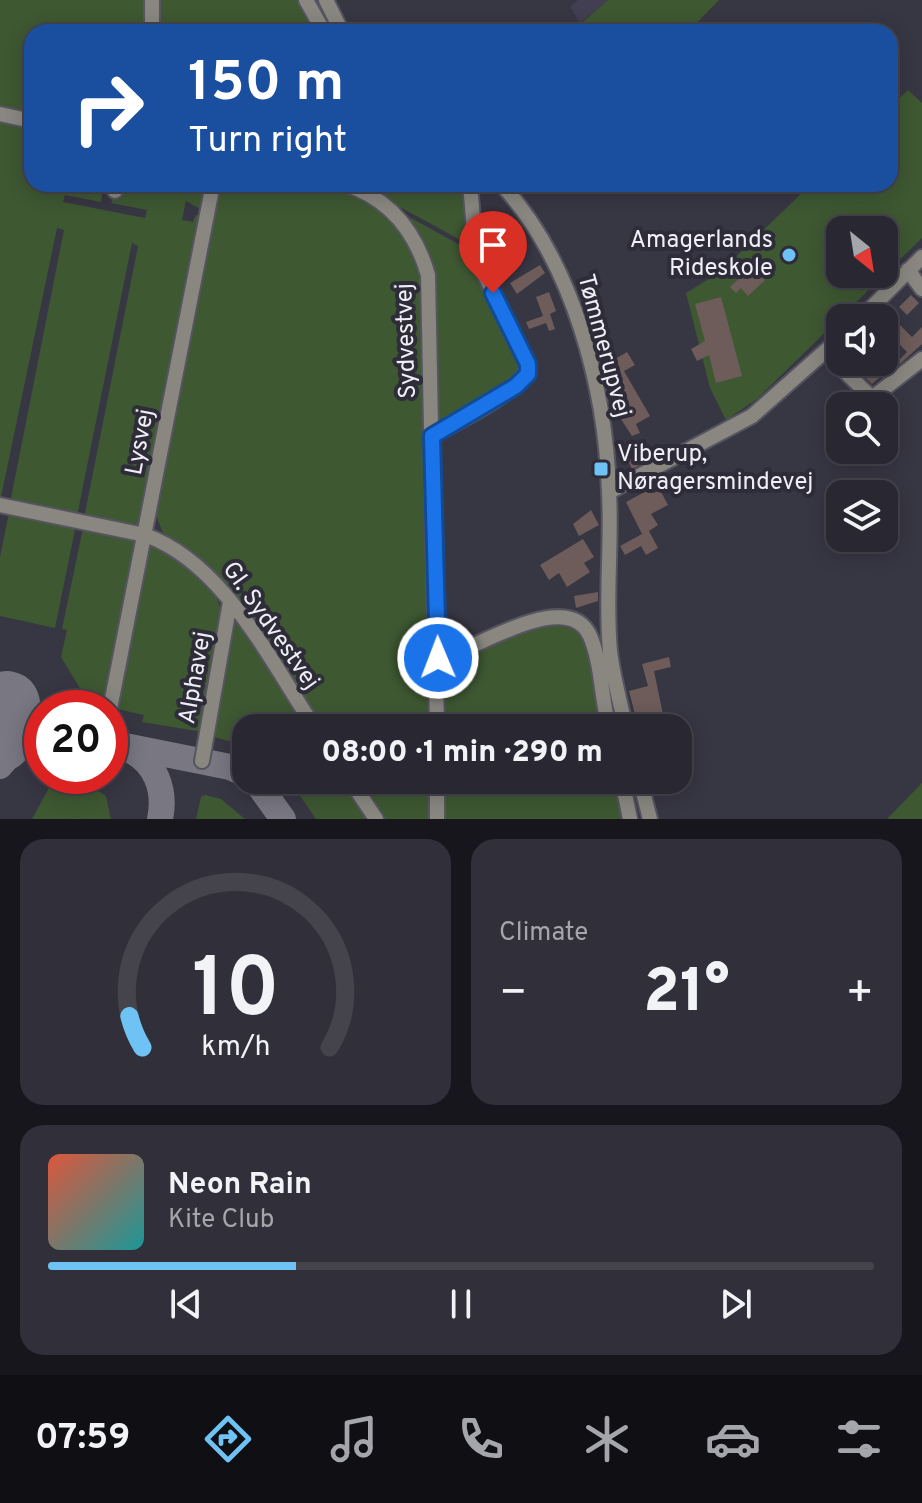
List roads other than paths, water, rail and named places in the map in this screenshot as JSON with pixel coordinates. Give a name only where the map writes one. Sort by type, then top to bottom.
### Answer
[{"type":"street","points":[[152,0],[152,24]]},
{"type":"street","points":[[306,0],[320,24]]},
{"type":"street","points":[[326,0],[338,24]]},
{"type":"street","points":[[0,114],[24,119]]},
{"type":"street","name":"Lysvej","points":[[114,690],[211,192]]},
{"type":"street","name":"Sydvestvej","points":[[362,192],[380,200],[397,215],[422,253],[429,298],[437,714]]},
{"type":"street","points":[[432,436],[516,386],[528,374],[528,364],[470,245],[474,230],[471,192]]},
{"type":"street","name":"Tømmerupvej","points":[[507,192],[541,235],[569,297],[596,387],[609,492],[610,647],[623,714]]},
{"type":"street","points":[[874,304],[922,257]]},
{"type":"street","points":[[908,270],[922,289]]},
{"type":"street","points":[[885,293],[897,304]]},
{"type":"street","points":[[609,492],[752,416],[825,352],[872,398],[922,359]]},
{"type":"street","name":"Gl. Sydvestvej","points":[[0,505],[145,535],[168,543],[198,563],[230,602],[306,714]]},
{"type":"street","name":"Alphavej","points":[[202,761],[230,602]]},
{"type":"street","points":[[438,658],[452,656],[501,632],[548,619],[570,617],[583,626],[594,646],[606,714]]},
{"type":"street","points":[[359,794],[376,819]]},
{"type":"street","points":[[437,794],[437,819]]},
{"type":"street","points":[[625,794],[630,819]]},
{"type":"street","points":[[644,794],[650,819]]},
{"type":"place","name":"Amagerlands Rideskole","points":[[789,255]]},
{"type":"place","name":"Viberup, Nøragersmindevej","points":[[601,469]]}]
